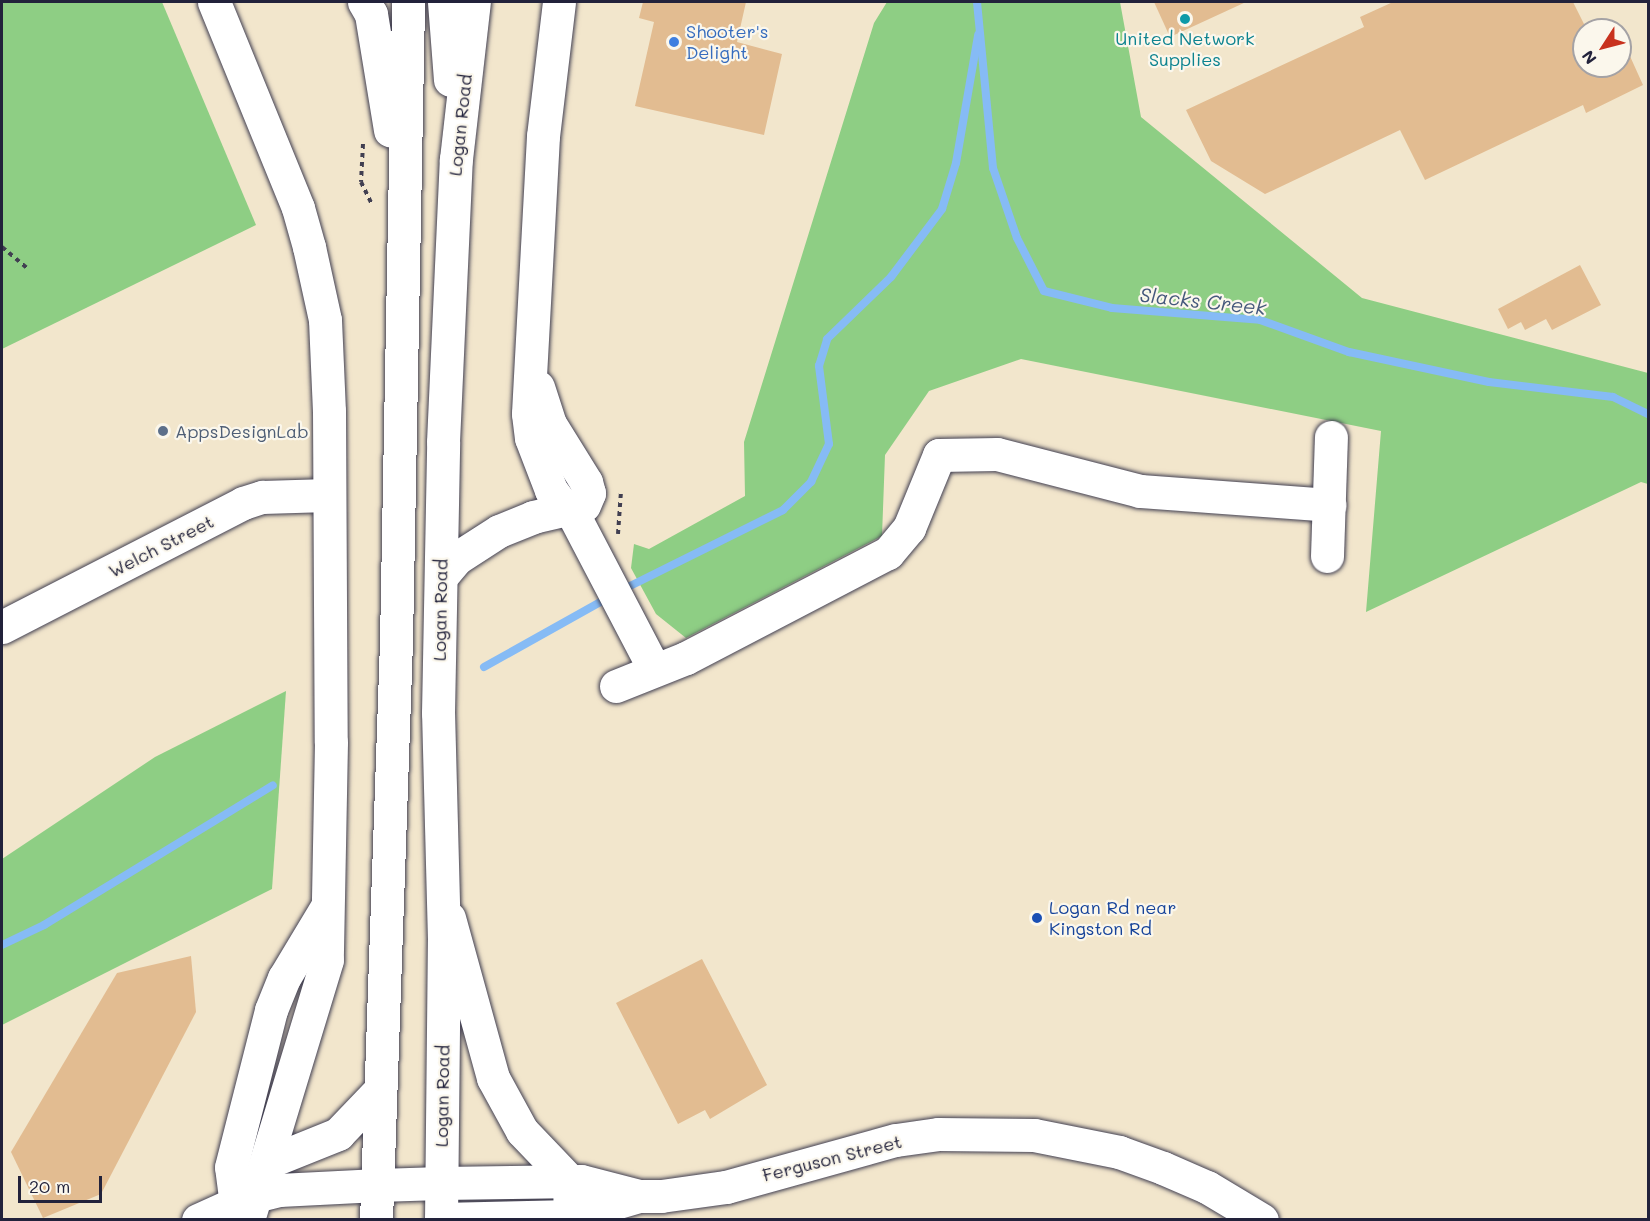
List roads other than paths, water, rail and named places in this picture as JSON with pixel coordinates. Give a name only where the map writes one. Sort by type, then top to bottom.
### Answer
[{"type":"street","points":[[214,2],[294,197],[309,247],[325,320],[329,411],[331,742],[323,979],[266,1163],[244,1209]]},
{"type":"street","points":[[364,2],[371,15],[379,56],[403,220]]},
{"type":"street","points":[[376,1220],[379,1091],[388,921],[408,2]]},
{"type":"street","points":[[444,2],[456,159]]},
{"type":"street","name":"Logan Road","points":[[441,1219],[443,895],[438,713],[444,396],[456,159],[474,2]]},
{"type":"street","points":[[441,577],[457,558],[499,531],[584,505],[589,493],[586,483],[550,424],[532,362],[543,136],[559,2]]},
{"type":"street","points":[[1327,556],[1331,437]]},
{"type":"street","points":[[616,686],[686,658],[893,549],[918,511],[939,455],[997,454],[1140,491],[1329,505]]},
{"type":"street","name":"Welch Street","points":[[2,627],[243,503],[262,497],[328,495]]},
{"type":"street","points":[[569,510],[654,669]]},
{"type":"street","points":[[443,895],[493,1078],[522,1131],[569,1180],[571,1218]]},
{"type":"street","points":[[244,1209],[233,1156],[271,1010],[284,978],[326,908]]},
{"type":"street","points":[[266,1163],[338,1134],[379,1091]]},
{"type":"street","name":"Ferguson Street","points":[[436,1220],[571,1218],[639,1196],[718,1189],[896,1140],[938,1134],[1034,1135],[1119,1152],[1163,1168],[1216,1192],[1262,1220]]},
{"type":"street","name":"Ferguson Street","points":[[198,1220],[244,1209],[296,1188],[569,1180],[639,1196]]},
{"type":"waterway","name":"Slacks Creek","points":[[977,2],[993,168],[1017,238],[1044,291],[1112,308],[1260,320],[1349,352],[1489,382],[1613,397],[1648,414]]},
{"type":"waterway","points":[[620,591],[783,510],[811,482],[829,444],[819,366],[827,339],[891,277],[942,209],[956,163],[978,35]]},
{"type":"waterway","points":[[484,667],[609,597]]},
{"type":"waterway","points":[[2,945],[44,925],[273,785]]},
{"type":"place","name":"United Network Supplies","points":[[1185,19]]},
{"type":"place","name":"Shooter's Delight","points":[[674,42]]},
{"type":"place","name":"AppsDesignLab","points":[[163,431]]},
{"type":"place","name":"Logan Rd near Kingston Rd","points":[[1037,918]]}]
